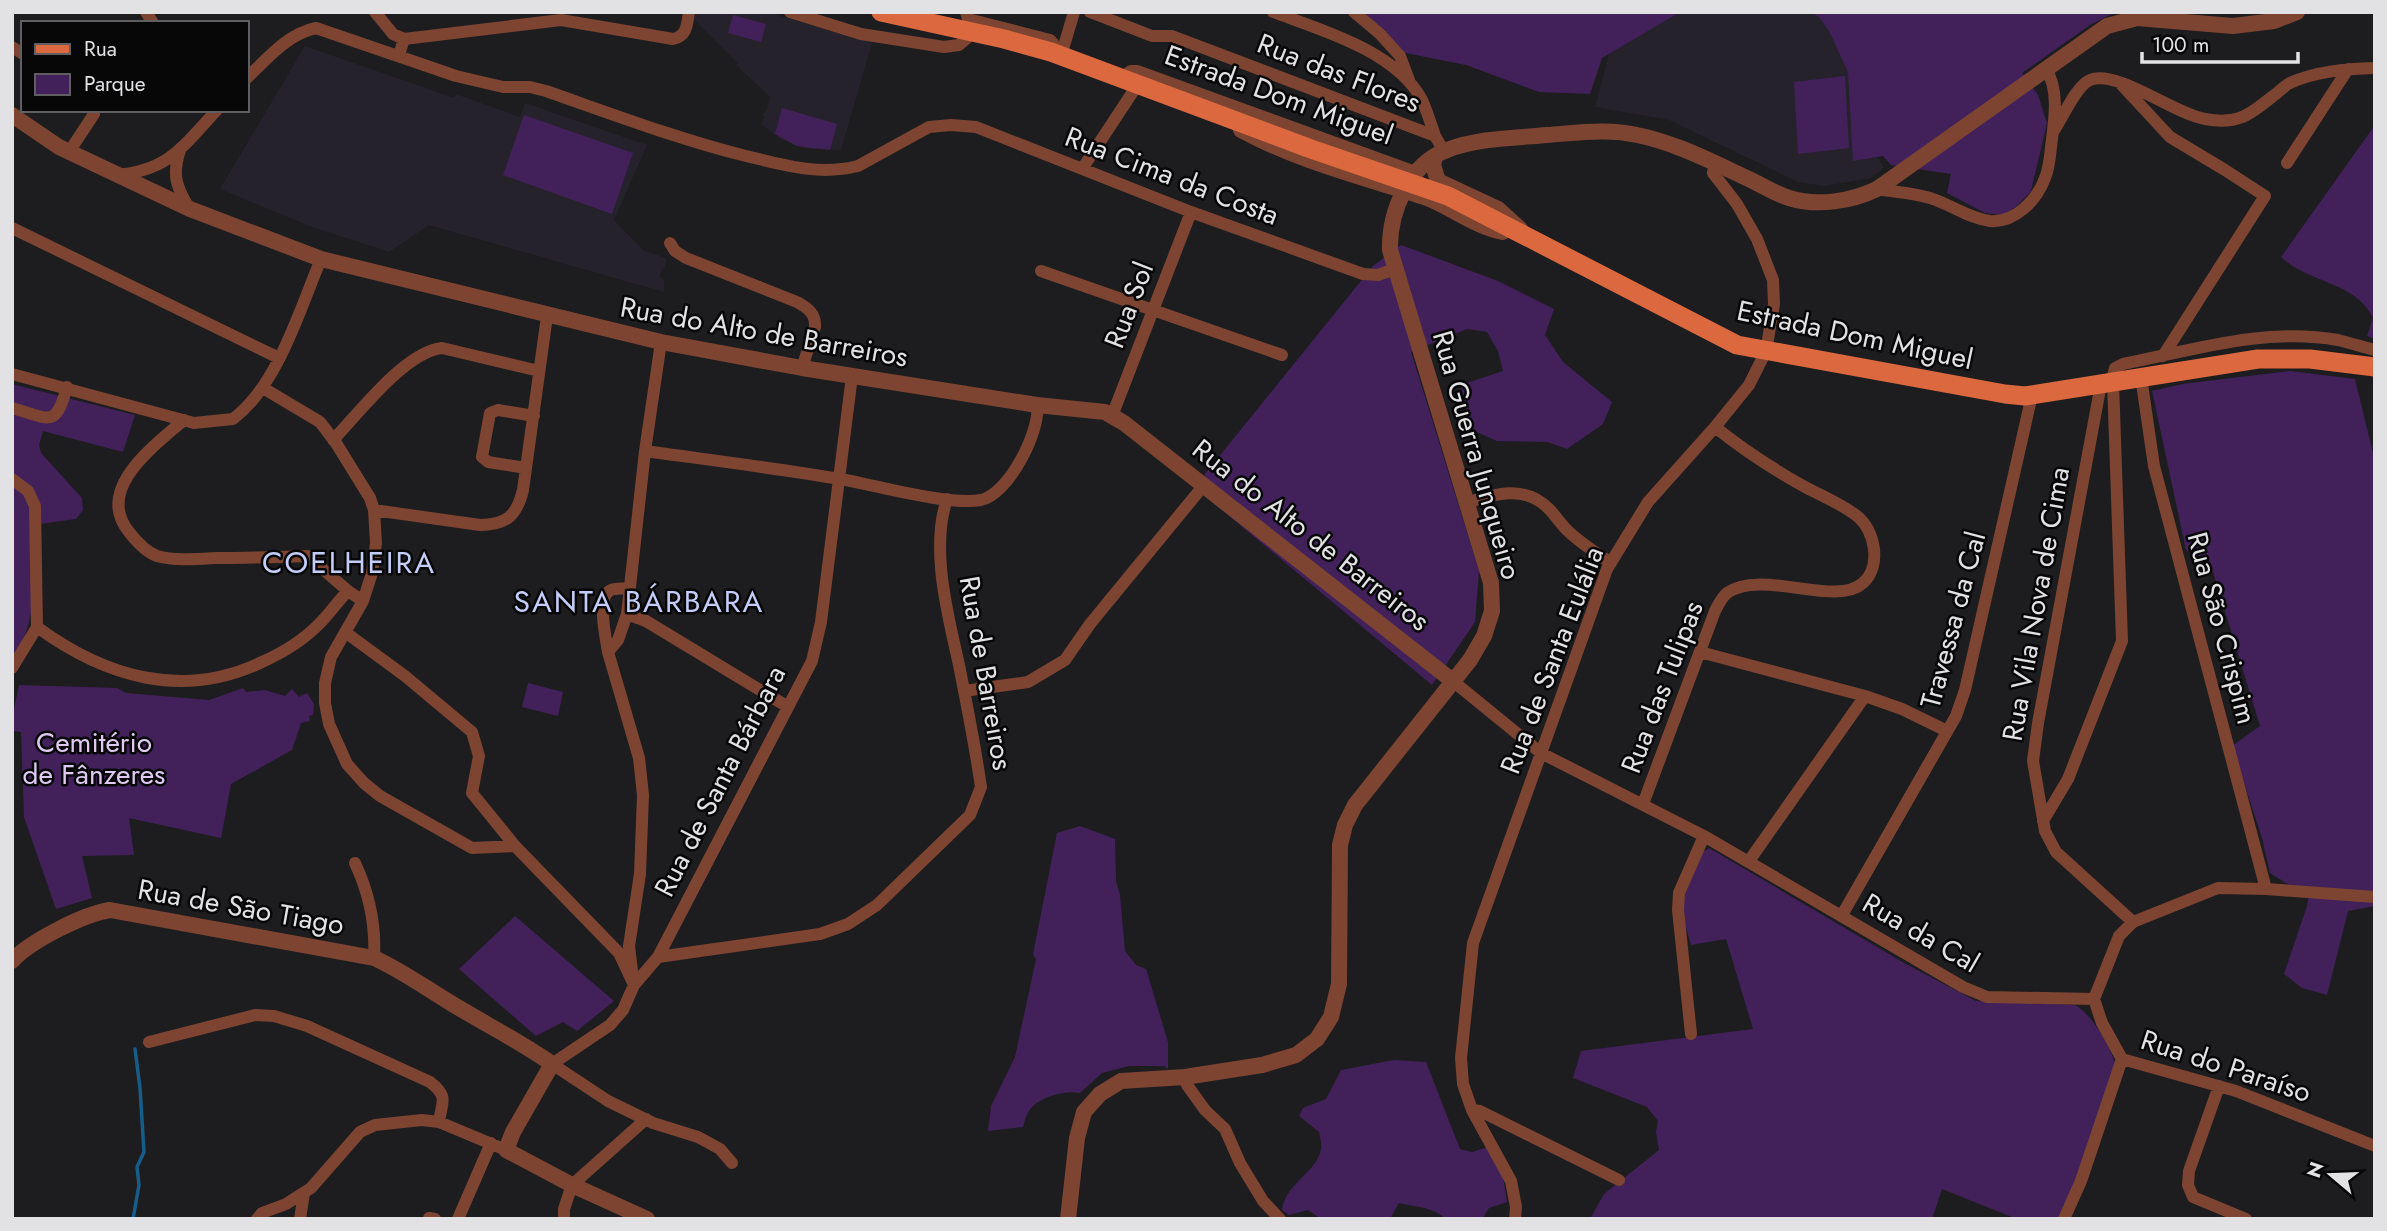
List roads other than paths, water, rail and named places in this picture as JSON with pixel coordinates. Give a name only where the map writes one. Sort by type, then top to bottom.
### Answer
[{"type":"main road","name":"Estrada Dom Miguel","points":[[881,12],[913,16],[1056,54],[1448,196],[1729,341],[1766,351],[2005,394],[2032,395],[2258,359],[2310,359],[2375,367]]},
{"type":"street","points":[[376,12],[393,34],[404,39],[561,20],[673,39],[685,33],[689,12]]},
{"type":"street","points":[[790,12],[861,34],[944,47],[959,45],[973,33]]},
{"type":"street","points":[[966,12],[968,19],[1050,40],[1056,54]]},
{"type":"street","points":[[1056,54],[1074,12]]},
{"type":"street","name":"Rua das Flores","points":[[1090,12],[1152,36],[1172,36],[1436,136],[1439,154]]},
{"type":"street","points":[[1273,12],[1362,47],[1410,83]]},
{"type":"street","points":[[1354,12],[1401,56],[1410,83],[1421,100],[1436,136]]},
{"type":"street","points":[[1438,181],[1433,165],[1439,154],[1468,144],[1594,132],[1633,134],[1658,140],[1790,199],[1821,202],[1859,198],[1877,189],[2107,26],[2137,18],[2233,26],[2274,20],[2297,12]]},
{"type":"street","points":[[248,77],[292,37],[303,31],[316,28],[398,55],[404,39]]},
{"type":"street","name":"Rua Cima da Costa","points":[[398,55],[456,76],[503,87],[530,87],[546,91],[696,143],[799,169],[845,169],[858,166],[929,127],[976,127],[1191,212],[1363,274],[1378,275],[1395,268]]},
{"type":"street","points":[[2053,132],[2079,89],[2089,80],[2102,78],[2119,82],[2180,112],[2205,120],[2234,121],[2249,116],[2288,84],[2348,69],[2375,68]]},
{"type":"street","points":[[1877,189],[1932,199],[1990,221],[2006,219],[2020,213],[2033,199],[2045,178],[2053,132],[2053,84],[2046,69]]},
{"type":"street","points":[[2287,163],[2348,69]]},
{"type":"street","name":"Estrada Dom Miguel","points":[[1132,82],[1132,73],[1137,72],[1414,176],[1438,181],[1504,213],[1526,236]]},
{"type":"street","points":[[1082,169],[1132,82]]},
{"type":"street","points":[[2119,82],[2170,137],[2265,196],[2163,356]]},
{"type":"street","points":[[69,152],[94,112]]},
{"type":"street","points":[[116,175],[153,169],[180,150],[215,112]]},
{"type":"street","name":"Rua do Alto de Barreiros","points":[[12,115],[69,152],[116,175],[190,209],[321,259],[661,342],[802,369],[1037,405],[1105,412],[1125,423],[1454,682]]},
{"type":"street","name":"Estrada Dom Miguel","points":[[1227,117],[1238,128],[1262,142],[1423,197],[1496,231],[1526,236]]},
{"type":"street","points":[[180,150],[174,178],[178,191],[190,209]]},
{"type":"street","name":"Rua Guerra Junqueiro","points":[[1068,1219],[1077,1138],[1084,1112],[1100,1094],[1121,1081],[1185,1077],[1262,1065],[1296,1055],[1317,1039],[1331,1017],[1339,984],[1340,845],[1345,825],[1355,805],[1454,682],[1484,636],[1492,611],[1491,583],[1390,250],[1393,219],[1403,192],[1414,176],[1439,154]]},
{"type":"street","name":"Rua de Santa Eulália","points":[[1515,1219],[1516,1207],[1511,1181],[1472,1110],[1463,1084],[1461,1058],[1473,943],[1611,563],[1648,502],[1749,385],[1766,351],[1774,304],[1773,280],[1758,239],[1737,204],[1713,173],[1714,163]]},
{"type":"street","points":[[153,169],[174,178]]},
{"type":"street","name":"Rua Sol","points":[[1112,416],[1191,212]]},
{"type":"street","points":[[12,228],[279,358]]},
{"type":"street","points":[[670,243],[675,251],[686,258],[797,302],[810,310],[815,327],[802,369]]},
{"type":"street","points":[[12,374],[194,423],[233,419],[263,388],[279,358],[321,259]]},
{"type":"street","points":[[1041,271],[1282,355]]},
{"type":"street","points":[[374,510],[496,525],[511,516],[519,507],[547,316]]},
{"type":"street","points":[[2043,821],[2067,779],[2122,641],[2108,383],[2115,368],[2227,342],[2280,337],[2337,340],[2375,350]]},
{"type":"street","points":[[608,652],[618,640],[627,614],[645,451],[661,342]]},
{"type":"street","points":[[333,440],[405,365],[429,350],[442,348],[539,371]]},
{"type":"street","name":"Rua de Santa Bárbara","points":[[498,1147],[513,1132],[552,1064],[610,1025],[623,1010],[634,985],[658,957],[812,661],[821,622],[852,376]]},
{"type":"street","name":"Rua São Crispim","points":[[2141,377],[2154,466],[2266,889]]},
{"type":"street","name":"Rua Vila Nova de Cima","points":[[2108,383],[2038,723],[2034,761],[2043,821],[2056,852],[2133,922]]},
{"type":"street","points":[[12,408],[50,418],[57,416],[67,387]]},
{"type":"street","points":[[263,388],[320,422],[370,498],[374,510],[376,543],[372,573],[363,601],[327,668],[325,693],[329,724],[347,764],[380,796],[472,848],[515,846]]},
{"type":"street","name":"Travessa da Cal","points":[[1842,915],[1956,716],[1965,690],[2032,395]]},
{"type":"street","points":[[645,451],[838,479],[947,499],[982,500],[998,491],[1013,475],[1039,417],[1037,405]]},
{"type":"street","points":[[526,468],[488,462],[482,457],[490,413],[498,410],[534,416]]},
{"type":"street","points":[[184,420],[147,452],[124,480],[117,502],[123,525],[136,541],[156,555],[187,559],[308,556],[363,601]]},
{"type":"street","name":"Rua das Tulipas","points":[[1643,804],[1715,611],[1726,594],[1743,585],[1847,592],[1864,582],[1874,561],[1873,538],[1858,517],[1752,456],[1715,427]]},
{"type":"street","points":[[12,479],[28,491],[35,506],[37,627],[12,668]]},
{"type":"street","points":[[964,691],[1028,682],[1065,660],[1090,624],[1204,485]]},
{"type":"street","points":[[1466,503],[1489,494],[1513,493],[1530,496],[1547,506],[1568,531],[1611,563]]},
{"type":"street","name":"Rua de Barreiros","points":[[658,957],[820,934],[848,924],[877,905],[970,815],[981,788],[946,609],[940,539],[942,513],[947,499]]},
{"type":"street","points":[[628,588],[611,590],[604,596],[602,608],[608,652],[639,758],[643,795],[640,874],[629,946],[634,985]]},
{"type":"street","points":[[37,627],[62,646],[122,673],[164,682],[200,681],[242,672],[280,654],[318,625],[348,591]]},
{"type":"street","points":[[627,614],[646,621],[788,707]]},
{"type":"street","points":[[345,632],[405,676],[472,732],[479,756],[472,793],[515,846],[619,953],[634,985]]},
{"type":"street","points":[[1700,652],[1865,696],[1902,709],[1947,731]]},
{"type":"street","name":"Rua da Cal","points":[[1454,682],[1541,753],[1704,836],[1963,987],[1987,997],[2094,999]]},
{"type":"street","points":[[1749,861],[1865,696]]},
{"type":"street","points":[[1692,1034],[1678,910],[1679,893],[1704,836]]},
{"type":"street","points":[[355,863],[370,904],[375,943],[374,958]]},
{"type":"street","points":[[2094,999],[2119,936],[2133,922],[2218,888],[2375,897]]},
{"type":"street","name":"Rua de São Tiago","points":[[14,956],[92,913],[110,910],[374,958],[399,969],[552,1064]]},
{"type":"street","name":"Rua do Paraíso","points":[[2094,999],[2102,1023],[2122,1059],[2219,1086],[2375,1146]]},
{"type":"street","points":[[149,1042],[255,1015],[274,1016],[307,1026],[430,1082],[442,1091],[444,1097],[439,1122]]},
{"type":"street","points":[[2064,1219],[2081,1181],[2122,1059]]},
{"type":"street","points":[[552,1064],[588,1089],[646,1119],[698,1137],[720,1149],[732,1163]]},
{"type":"street","points":[[1185,1077],[1187,1085],[1205,1110],[1226,1129],[1240,1163],[1263,1201],[1280,1219]]},
{"type":"street","points":[[2219,1086],[2189,1171],[2188,1185],[2193,1197],[2246,1219]]},
{"type":"street","points":[[1472,1110],[1480,1111],[1619,1180]]},
{"type":"street","points":[[564,1219],[564,1209],[572,1185],[646,1119]]},
{"type":"street","points":[[257,1219],[262,1213],[286,1204],[311,1188],[360,1132],[375,1125],[422,1120],[439,1122],[498,1147],[647,1219]]},
{"type":"street","points":[[458,1219],[498,1147]]},
{"type":"street","points":[[300,1219],[304,1192]]},
{"type":"street","points":[[429,1219],[435,1219]]},
{"type":"waterway","points":[[133,1219],[139,1185],[137,1167],[144,1152],[135,1049]]},
{"type":"district","name":"COELHEIRA","points":[[349,562]]},
{"type":"district","name":"SANTA BÁRBARA","points":[[639,601]]},
{"type":"park label","name":"Cemitério de Fânzeres","points":[[94,758]]}]
